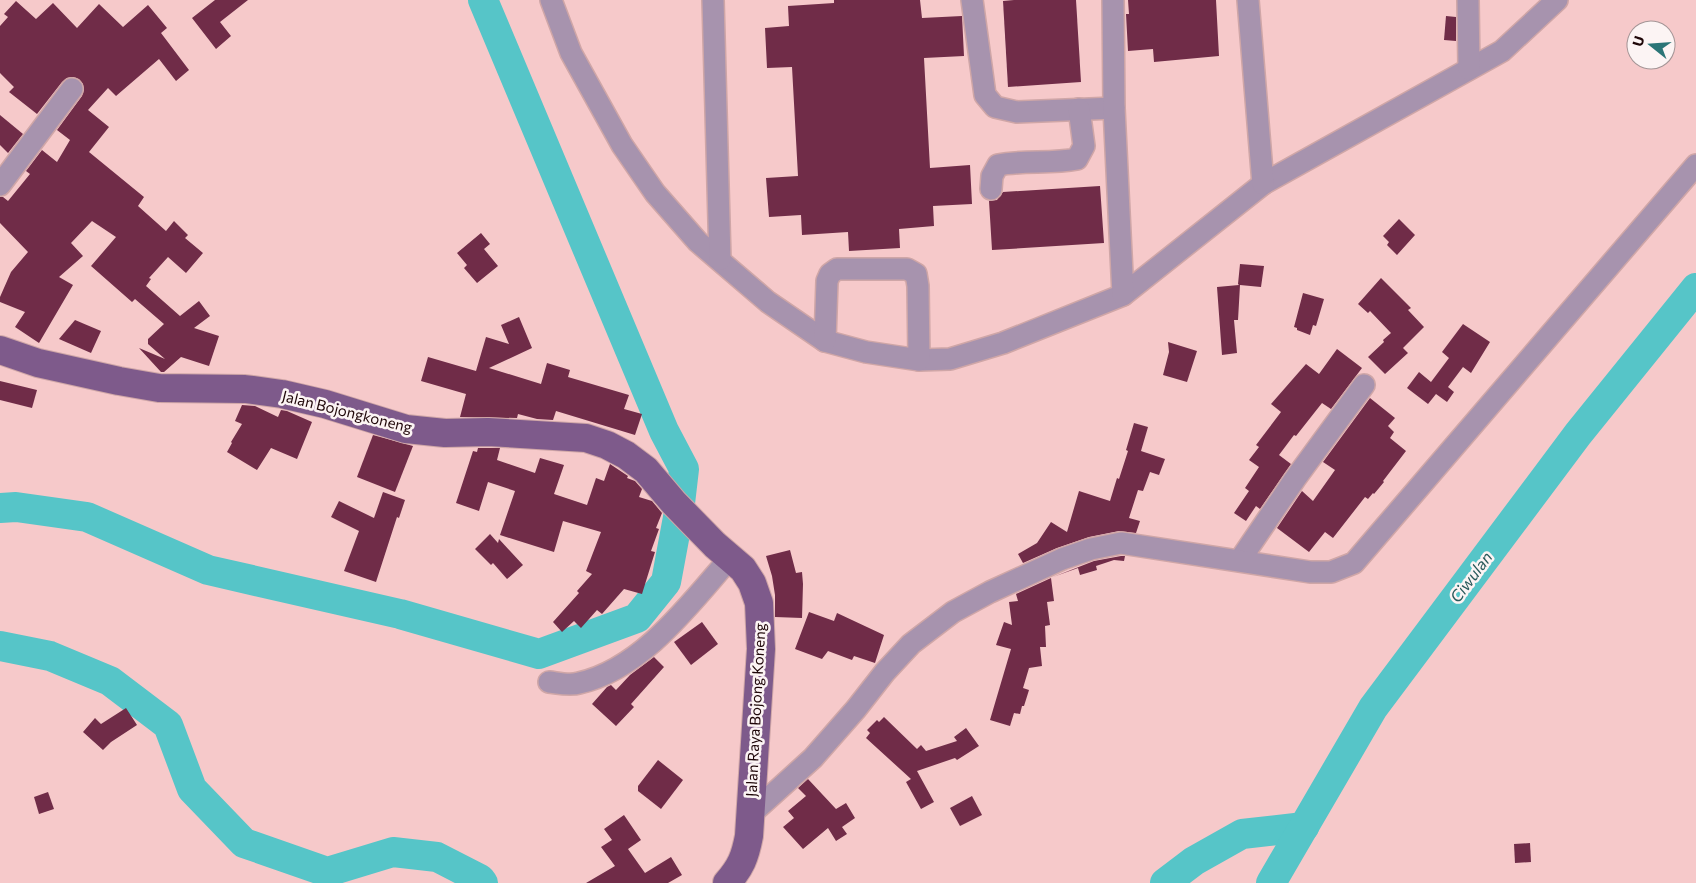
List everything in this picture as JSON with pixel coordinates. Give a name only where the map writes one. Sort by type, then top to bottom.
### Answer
[{"type":"main road","name":"Jalan Bojongkoneng","points":[[0,350],[38,363],[159,388],[245,389],[282,394],[325,404],[406,429],[445,433],[488,432],[586,438],[608,445],[626,455],[646,470],[674,503]]},
{"type":"main road","name":"Jalan Raya Bojong Koneng","points":[[674,503],[743,569],[752,583],[759,603],[761,649],[751,814],[745,856],[739,870],[727,883]]},
{"type":"street","points":[[551,0],[571,53],[622,146],[661,200],[698,242],[768,302],[825,341],[866,352],[919,360],[950,360],[1003,343],[1123,295],[1262,184],[1502,51],[1557,0]]},
{"type":"street","points":[[713,0],[720,259]]},
{"type":"street","points":[[972,0],[984,95],[996,107],[1018,112],[1114,108]]},
{"type":"street","points":[[1112,0],[1114,108],[1123,295]]},
{"type":"street","points":[[1248,0],[1262,184]]},
{"type":"street","points":[[1468,0],[1469,69]]},
{"type":"street","points":[[0,185],[72,89]]},
{"type":"street","points":[[991,189],[992,176],[998,165],[1016,162],[1060,162],[1077,159],[1084,146],[1080,109]]},
{"type":"street","points":[[751,814],[812,758],[856,710],[885,672],[911,644],[953,612],[990,592],[1062,559],[1091,549],[1121,543],[1310,572],[1331,572],[1354,563],[1696,165]]},
{"type":"street","points":[[825,341],[827,281],[830,274],[837,269],[907,269],[916,274],[918,286],[919,360]]},
{"type":"street","points":[[1240,560],[1295,479],[1364,385]]},
{"type":"street","points":[[549,682],[578,684],[602,676],[648,646],[688,606],[723,551]]},
{"type":"building","points":[[215,0],[248,0],[220,22],[231,36],[216,49],[192,18]]},
{"type":"building","points":[[834,0],[920,0],[922,18],[962,16],[964,56],[924,58],[930,168],[970,165],[972,204],[933,206],[934,226],[899,229],[900,248],[849,251],[848,232],[802,235],[801,215],[769,217],[766,178],[798,176],[792,67],[767,68],[765,28],[789,26],[788,6],[834,3]]},
{"type":"building","points":[[1076,0],[1081,82],[1008,87],[1003,1]]},
{"type":"building","points":[[1128,0],[1216,0],[1219,56],[1154,62],[1153,49],[1128,51],[1126,14],[1129,14]]},
{"type":"building","points":[[16,1],[36,19],[53,3],[77,28],[99,4],[123,27],[148,5],[167,28],[161,33],[189,70],[176,81],[159,59],[116,96],[108,88],[88,110],[109,127],[89,152],[144,197],[138,206],[166,231],[174,221],[188,235],[185,238],[203,253],[186,273],[168,257],[149,278],[151,279],[146,286],[180,316],[199,301],[210,316],[194,328],[219,336],[209,366],[181,357],[164,372],[161,372],[139,348],[165,359],[148,344],[148,339],[164,324],[135,299],[132,302],[91,266],[116,237],[92,221],[71,243],[83,256],[59,277],[73,285],[39,343],[15,327],[25,312],[0,302],[0,297],[11,272],[28,252],[0,223],[0,197],[8,201],[30,174],[26,171],[42,150],[57,162],[70,140],[57,130],[82,96],[84,90],[83,84],[79,79],[67,78],[37,114],[9,92],[14,87],[0,73],[0,26],[8,17],[4,14]]},
{"type":"building","points":[[1446,16],[1456,17],[1456,41],[1444,40]]},
{"type":"building","points":[[0,115],[23,134],[8,153],[0,145]]},
{"type":"building","points":[[1100,186],[1104,243],[992,250],[989,201],[997,200],[1003,192]]},
{"type":"building","points":[[1399,219],[1415,235],[1397,255],[1387,245],[1389,242],[1383,236]]},
{"type":"building","points":[[481,233],[490,244],[484,249],[498,266],[477,283],[464,268],[467,265],[457,253]]},
{"type":"building","points":[[1240,264],[1264,266],[1261,287],[1240,285],[1238,320],[1234,320],[1237,353],[1222,355],[1217,287],[1239,285]]},
{"type":"building","points":[[1381,278],[1411,308],[1408,310],[1424,327],[1403,348],[1408,353],[1385,374],[1368,357],[1391,333],[1370,311],[1368,313],[1358,304]]},
{"type":"building","points":[[1303,293],[1324,299],[1316,326],[1313,325],[1310,335],[1294,327]]},
{"type":"building","points":[[519,317],[532,348],[489,368],[541,384],[547,363],[570,370],[568,377],[629,395],[624,409],[642,414],[635,435],[556,411],[553,420],[537,419],[518,414],[517,418],[460,417],[466,394],[421,381],[428,357],[476,371],[486,337],[509,344],[501,325]]},
{"type":"building","points":[[75,320],[101,331],[91,353],[59,339]]},
{"type":"building","points":[[1463,324],[1490,342],[1471,373],[1463,367],[1448,387],[1454,392],[1447,402],[1436,394],[1428,404],[1407,388],[1419,372],[1431,382],[1449,358],[1442,352]]},
{"type":"building","points":[[1168,342],[1197,351],[1187,382],[1163,375],[1169,352]]},
{"type":"building","points":[[1337,349],[1362,368],[1331,409],[1322,403],[1296,436],[1294,435],[1279,455],[1291,464],[1260,509],[1256,506],[1246,521],[1234,513],[1249,491],[1245,488],[1259,467],[1249,460],[1259,447],[1256,445],[1281,412],[1271,404],[1306,364],[1319,374]]},
{"type":"building","points":[[0,381],[37,390],[32,408],[0,400]]},
{"type":"building","points":[[1370,398],[1395,418],[1388,426],[1394,432],[1390,438],[1406,451],[1374,494],[1368,499],[1365,497],[1333,538],[1325,532],[1309,552],[1277,528],[1302,491],[1313,501],[1335,470],[1323,462]]},
{"type":"building","points":[[242,405],[255,406],[278,417],[281,410],[287,411],[312,422],[297,459],[271,448],[257,470],[227,452],[242,424],[235,421]]},
{"type":"building","points":[[1134,423],[1148,427],[1141,451],[1165,459],[1159,475],[1150,472],[1143,491],[1138,490],[1129,518],[1140,521],[1136,533],[1119,531],[1089,537],[1023,563],[1018,554],[1037,543],[1051,522],[1067,532],[1079,491],[1110,501],[1128,451],[1126,450]]},
{"type":"building","points":[[373,435],[413,446],[395,492],[357,477]]},
{"type":"building","points":[[478,448],[500,448],[497,460],[535,473],[540,458],[564,465],[554,494],[587,505],[596,478],[604,481],[610,464],[628,476],[627,478],[635,481],[642,489],[639,497],[652,501],[662,513],[656,528],[659,529],[651,551],[655,552],[642,594],[624,589],[602,614],[597,610],[581,628],[574,621],[562,632],[553,622],[579,593],[577,591],[592,574],[586,571],[601,532],[563,521],[554,552],[500,535],[515,491],[488,482],[479,511],[456,503],[473,451],[477,452]]},
{"type":"building","points":[[383,492],[405,500],[399,518],[397,517],[376,582],[344,571],[359,531],[331,517],[339,501],[374,518]]},
{"type":"building","points":[[490,534],[498,543],[499,539],[523,565],[507,579],[493,563],[491,565],[475,549]]},
{"type":"building","points":[[790,550],[796,573],[802,572],[802,618],[775,617],[775,595],[766,556]]},
{"type":"building","points":[[1125,556],[1124,561],[1114,560],[1096,566],[1097,570],[1080,575],[1078,568],[1053,577],[1094,561]]},
{"type":"building","points":[[1051,578],[1054,601],[1047,602],[1050,625],[1045,626],[1046,647],[1040,647],[1042,666],[1029,668],[1023,688],[1029,690],[1024,706],[1022,706],[1020,714],[1014,713],[1010,726],[990,720],[1011,649],[996,645],[1004,622],[1012,625],[1009,602],[1018,601],[1016,594]]},
{"type":"building","points":[[809,612],[834,621],[837,613],[884,635],[875,663],[854,656],[852,660],[828,651],[822,659],[795,649]]},
{"type":"building","points":[[702,622],[718,644],[691,665],[674,642]]},
{"type":"building","points":[[654,657],[664,667],[631,704],[634,707],[616,726],[592,704],[607,687],[611,685],[616,690],[630,675]]},
{"type":"building","points":[[126,708],[137,725],[111,742],[103,750],[83,732],[95,718],[101,724]]},
{"type":"building","points":[[884,717],[917,749],[921,745],[926,751],[957,741],[954,737],[966,728],[979,746],[957,760],[955,758],[917,771],[934,802],[921,809],[906,782],[911,779],[866,738],[870,733],[867,730],[877,720],[879,722]]},
{"type":"building","points":[[658,760],[683,780],[661,809],[638,791],[638,786]]},
{"type":"building","points":[[808,779],[836,809],[846,803],[855,818],[842,827],[847,834],[836,841],[828,828],[803,849],[783,827],[794,818],[788,811],[806,796],[798,788]]},
{"type":"building","points":[[48,792],[54,809],[39,814],[34,797]]},
{"type":"building","points":[[972,796],[982,815],[960,826],[950,808]]},
{"type":"building","points":[[624,815],[641,840],[628,849],[645,873],[671,857],[682,875],[668,883],[586,883],[615,866],[601,847],[612,840],[604,829]]},
{"type":"building","points":[[1530,843],[1531,862],[1515,863],[1514,844]]},
{"type":"waterway","points":[[0,508],[16,507],[87,517],[208,570],[400,614],[539,654],[637,618],[666,582],[679,512],[684,469],[664,431],[483,0]]},
{"type":"waterway","name":"Ciwulan","points":[[1271,883],[1373,708],[1578,434],[1696,288]]},
{"type":"waterway","points":[[0,646],[50,656],[110,681],[168,725],[192,789],[244,843],[327,872],[393,852],[437,857],[480,879],[483,883]]},
{"type":"waterway","points":[[1165,883],[1194,861],[1242,834],[1304,827]]}]
